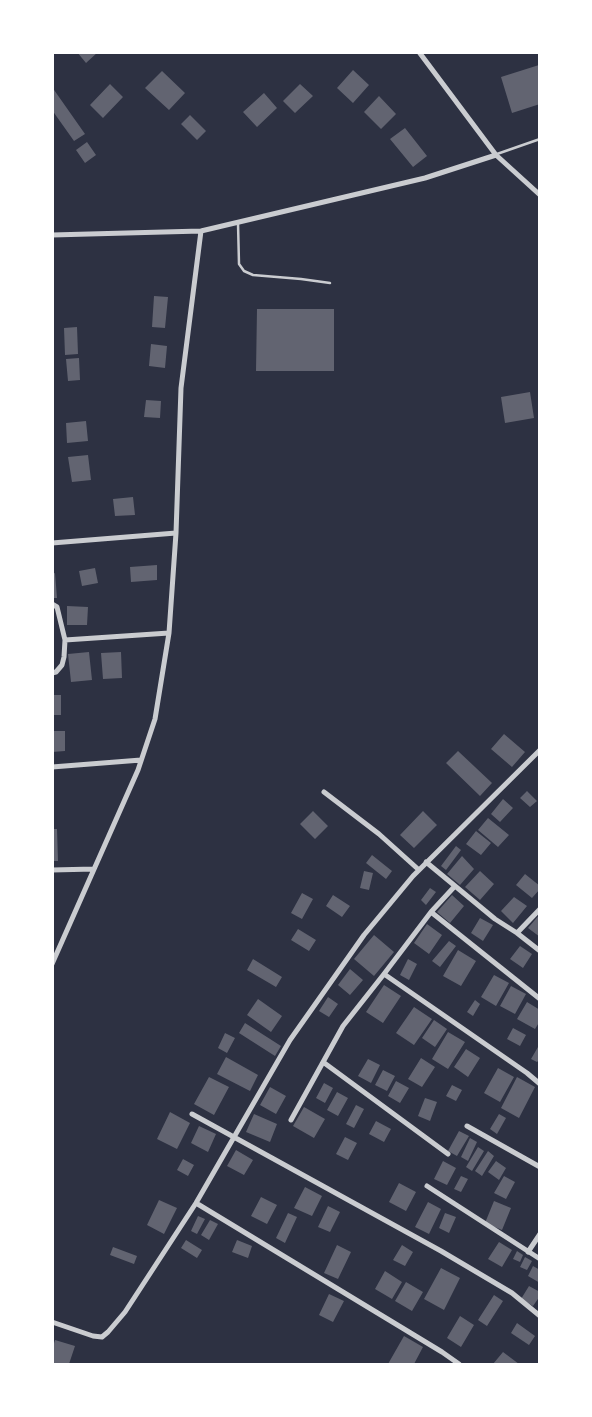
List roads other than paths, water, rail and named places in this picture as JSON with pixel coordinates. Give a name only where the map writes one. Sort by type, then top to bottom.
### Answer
[{"type":"street","points":[[418,52],[496,155],[540,195]]},
{"type":"street","points":[[52,235],[201,231],[425,178],[496,155]]},
{"type":"street","points":[[52,964],[141,760],[155,719],[169,633],[176,533],[181,388],[201,231]]},
{"type":"street","points":[[52,543],[176,533]]},
{"type":"street","points":[[52,604],[57,607],[65,640],[62,665],[56,672],[52,673]]},
{"type":"street","points":[[65,640],[169,633]]},
{"type":"street","points":[[52,1322],[93,1336],[102,1337],[108,1332],[125,1312],[196,1203],[290,1040],[364,935],[426,862],[540,750]]},
{"type":"street","points":[[52,766],[141,760]]},
{"type":"street","points":[[324,792],[380,834],[419,870]]},
{"type":"street","points":[[426,862],[495,919],[540,951]]},
{"type":"street","points":[[52,870],[94,868]]},
{"type":"street","points":[[291,1120],[343,1026],[431,912],[454,886]]},
{"type":"street","points":[[517,934],[540,909]]},
{"type":"street","points":[[431,912],[540,999]]},
{"type":"street","points":[[384,974],[540,1084]]},
{"type":"street","points":[[323,1062],[448,1154]]},
{"type":"street","points":[[192,1114],[441,1251],[512,1293],[540,1316]]},
{"type":"street","points":[[467,1126],[540,1167]]},
{"type":"street","points":[[427,1186],[540,1259]]},
{"type":"street","points":[[196,1203],[459,1364]]},
{"type":"street","points":[[528,1252],[540,1234]]},
{"type":"lane","points":[[496,155],[540,139]]},
{"type":"lane","points":[[238,222],[240,264],[244,271],[253,275],[330,283]]}]
